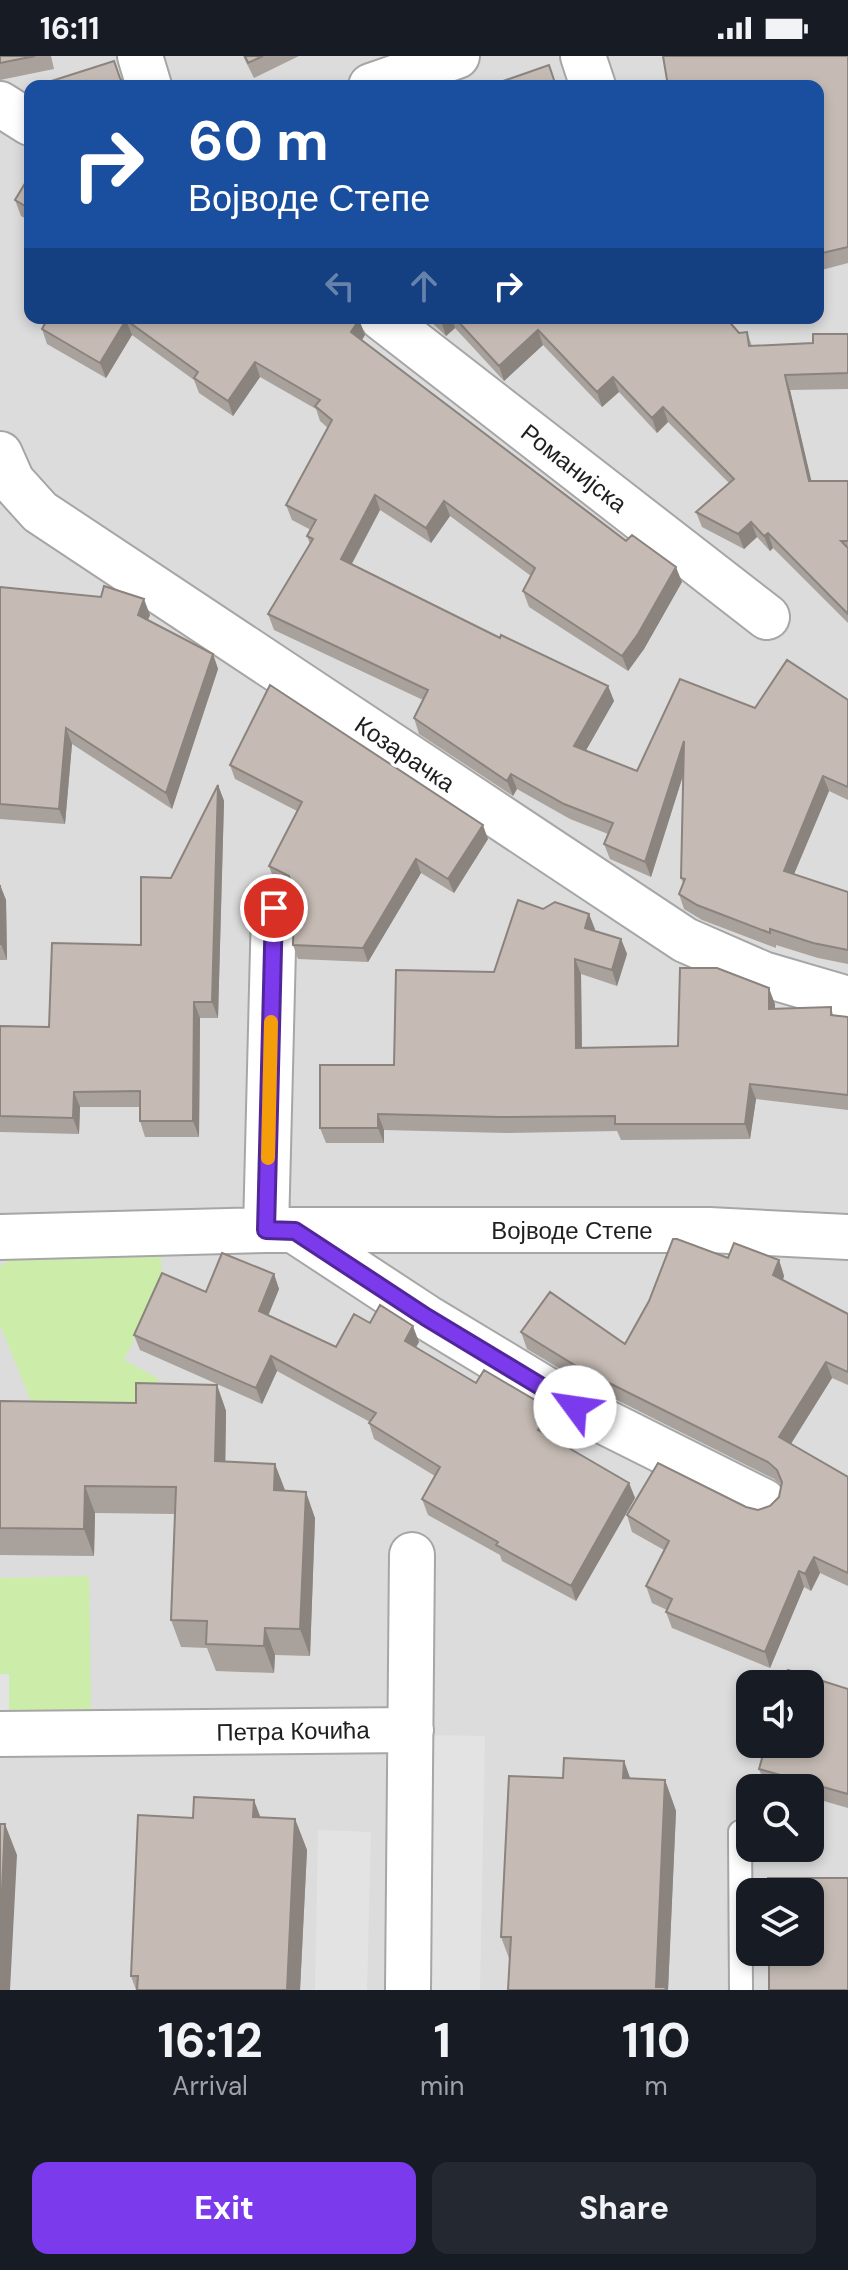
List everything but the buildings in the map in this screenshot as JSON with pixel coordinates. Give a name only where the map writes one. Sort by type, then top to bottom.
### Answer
[{"type":"street","points":[[140,56],[147,80]]},
{"type":"street","points":[[388,80],[457,56]]},
{"type":"street","points":[[583,56],[591,80]]},
{"type":"street","points":[[0,104],[24,119]]},
{"type":"street","name":"Романијска","points":[[390,324],[767,617]]},
{"type":"street","name":"Козарачка","points":[[0,454],[12,481],[40,512],[685,940],[763,974],[848,999]]},
{"type":"street","points":[[274,908],[280,1230],[575,1407],[763,1501]]},
{"type":"street","name":"Војводе Степе","points":[[0,1237],[280,1230],[709,1230],[848,1237]]},
{"type":"street","points":[[408,1990],[412,1555]]},
{"type":"street","name":"Петра Кочића","points":[[0,1734],[411,1730]]},
{"type":"lane","points":[[740,1862],[741,1990]]},
{"type":"shaded area","points":[[0,56],[848,56],[848,1990],[0,1990]]},
{"type":"shaded area","points":[[0,1674],[9,1674],[9,1711],[0,1711]]},
{"type":"shaded area","points":[[429,1735],[485,1736],[480,1990],[424,1990]]},
{"type":"shaded area","points":[[318,1830],[371,1832],[367,1990],[315,1990]]},
{"type":"green space","points":[[19,1251],[161,1255],[162,1280],[124,1360],[159,1379],[133,1414],[35,1411],[0,1325],[0,1267]]},
{"type":"green space","points":[[89,1576],[91,1710],[9,1711],[9,1675],[0,1674],[0,1578]]},
{"type":"slow traffic","points":[[268,1158],[271,1022]]},
{"type":"route","points":[[274,908],[266,1230],[295,1231],[426,1317],[575,1407]]}]
